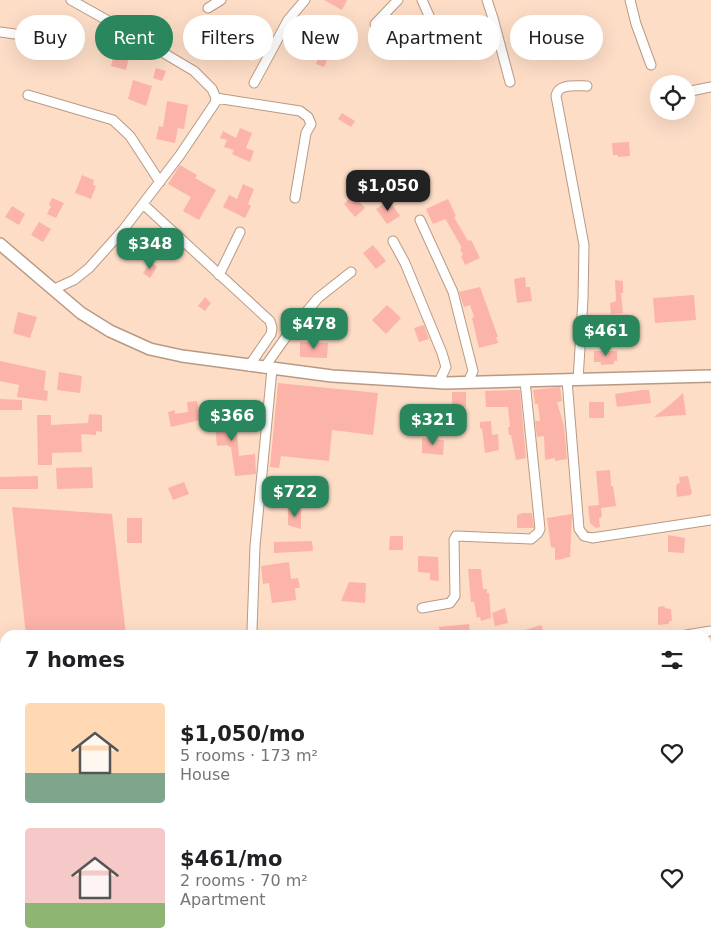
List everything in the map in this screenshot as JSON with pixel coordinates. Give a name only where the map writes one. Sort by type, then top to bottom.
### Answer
[{"type":"street","points":[[54,290],[74,280],[90,268],[160,182],[215,104],[216,98],[212,88],[194,71],[71,0]]},
{"type":"street","points":[[208,8],[221,0]]},
{"type":"street","points":[[254,83],[288,20],[305,0]]},
{"type":"street","points":[[383,15],[398,0]]},
{"type":"street","points":[[422,0],[429,15]]},
{"type":"street","points":[[487,0],[510,82]]},
{"type":"street","points":[[630,0],[636,24],[651,65]]},
{"type":"street","points":[[0,32],[15,34]]},
{"type":"street","points":[[587,86],[561,87],[557,91],[556,96],[584,245],[583,299],[572,380],[579,529],[584,536],[592,538],[711,520]]},
{"type":"street","points":[[695,90],[711,87]]},
{"type":"street","points":[[28,95],[113,120],[130,136],[160,182]]},
{"type":"street","points":[[216,98],[300,110],[308,117],[311,124],[306,133],[295,198]]},
{"type":"street","points":[[143,204],[270,321],[271,334],[249,366]]},
{"type":"street","points":[[420,220],[453,292],[473,371],[468,382]]},
{"type":"street","points":[[220,274],[240,232]]},
{"type":"street","points":[[393,241],[405,263],[444,360],[446,368],[439,382]]},
{"type":"street","points":[[0,244],[81,313],[110,331],[137,344],[182,356],[332,376],[439,382],[524,382],[711,376]]},
{"type":"street","points":[[252,630],[254,546],[268,368],[288,334],[318,298],[351,272]]},
{"type":"street","points":[[422,608],[450,603],[455,596],[454,540],[456,536],[531,539],[540,529],[524,382]]},
{"type":"building","points":[[324,0],[347,0],[342,10]]},
{"type":"building","points":[[112,60],[128,60],[126,70],[111,66]]},
{"type":"building","points":[[317,60],[327,60],[324,67],[316,64]]},
{"type":"building","points":[[156,68],[166,71],[162,81],[153,78]]},
{"type":"building","points":[[133,80],[152,86],[146,106],[128,99]]},
{"type":"building","points":[[167,101],[188,105],[184,129],[178,128],[175,143],[156,139],[159,126],[163,127]]},
{"type":"building","points":[[342,113],[355,121],[351,127],[338,119]]},
{"type":"building","points":[[240,128],[252,133],[246,148],[254,151],[250,162],[232,154],[234,150],[224,147],[227,140],[220,138],[223,131],[236,138]]},
{"type":"building","points":[[629,142],[630,156],[618,157],[618,155],[613,155],[612,143]]},
{"type":"building","points":[[180,165],[197,175],[195,178],[216,190],[199,220],[183,211],[191,197],[168,184]]},
{"type":"building","points":[[82,175],[94,180],[93,185],[96,186],[91,199],[75,193]]},
{"type":"building","points":[[243,184],[254,189],[248,204],[251,206],[245,218],[223,207],[229,195],[237,199]]},
{"type":"building","points":[[353,195],[365,208],[355,217],[344,204]]},
{"type":"building","points":[[52,198],[64,203],[56,218],[47,214]]},
{"type":"building","points":[[448,199],[456,216],[454,217],[468,241],[471,240],[480,258],[465,265],[461,256],[463,255],[460,249],[462,248],[446,220],[433,224],[426,209]]},
{"type":"building","points":[[389,200],[400,216],[387,224],[376,209]]},
{"type":"building","points":[[12,206],[25,214],[19,225],[5,217]]},
{"type":"building","points":[[39,222],[51,229],[43,242],[31,235]]},
{"type":"building","points":[[373,245],[386,261],[376,269],[363,253]]},
{"type":"building","points":[[152,263],[157,267],[150,278],[143,273],[149,264],[151,265]]},
{"type":"building","points":[[525,277],[526,287],[530,287],[532,301],[517,303],[514,279]]},
{"type":"building","points":[[615,280],[623,281],[623,293],[621,293],[623,313],[611,314],[610,303],[616,301]]},
{"type":"building","points":[[480,287],[498,337],[496,337],[498,343],[479,348],[470,305],[464,307],[459,292]]},
{"type":"building","points":[[694,295],[696,320],[655,323],[653,298]]},
{"type":"building","points":[[205,297],[211,303],[205,311],[198,306]]},
{"type":"building","points":[[387,305],[401,318],[386,334],[372,320]]},
{"type":"building","points":[[18,312],[37,317],[30,338],[13,333]]},
{"type":"building","points":[[424,325],[429,339],[419,342],[414,328]]},
{"type":"building","points":[[300,342],[328,343],[327,358],[300,357]]},
{"type":"building","points":[[594,351],[617,351],[617,361],[614,361],[614,364],[601,365],[601,362],[594,362]]},
{"type":"building","points":[[0,361],[46,371],[44,390],[48,391],[47,401],[17,397],[19,385],[0,381]]},
{"type":"building","points":[[59,372],[82,376],[80,393],[57,390]]},
{"type":"building","points":[[278,383],[378,393],[373,435],[332,430],[329,461],[281,456],[279,468],[270,467]]},
{"type":"building","points":[[560,387],[562,401],[557,402],[564,426],[567,459],[555,461],[555,458],[545,460],[544,436],[537,437],[535,421],[540,421],[538,404],[535,404],[533,390]]},
{"type":"building","points":[[520,390],[526,458],[516,460],[511,435],[509,435],[508,407],[486,407],[485,391]]},
{"type":"building","points":[[649,390],[651,403],[617,407],[615,394]]},
{"type":"building","points":[[452,392],[466,392],[466,407],[452,407]]},
{"type":"building","points":[[683,393],[686,415],[654,417],[671,404]]},
{"type":"building","points":[[0,399],[22,400],[22,410],[0,410]]},
{"type":"building","points":[[197,401],[200,420],[171,427],[168,412],[175,410],[175,414],[188,412],[187,402]]},
{"type":"building","points":[[589,402],[604,402],[604,418],[589,418]]},
{"type":"building","points":[[210,407],[223,407],[223,416],[235,415],[239,456],[255,454],[256,474],[235,476],[231,447],[228,445],[217,446],[214,413],[210,413]]},
{"type":"building","points":[[89,414],[102,415],[102,432],[96,431],[96,435],[81,434],[82,452],[52,453],[52,465],[38,465],[37,415],[51,415],[51,425],[88,423]]},
{"type":"building","points":[[491,421],[492,435],[498,434],[499,450],[485,453],[480,422]]},
{"type":"building","points":[[422,438],[444,440],[443,455],[422,453]]},
{"type":"building","points":[[92,467],[93,488],[57,489],[56,468]]},
{"type":"building","points":[[610,470],[611,486],[613,486],[616,506],[601,508],[600,527],[596,528],[590,523],[588,506],[599,505],[596,471]]},
{"type":"building","points":[[38,476],[38,489],[0,489],[0,477]]},
{"type":"building","points":[[688,476],[692,493],[677,497],[676,488],[677,484],[680,483],[679,477]]},
{"type":"building","points":[[184,482],[189,494],[173,500],[168,488]]},
{"type":"building","points":[[316,484],[322,484],[323,499],[314,500],[314,497],[309,497],[309,490],[312,490],[312,486],[316,486]]},
{"type":"building","points":[[12,507],[112,514],[125,630],[25,630]]},
{"type":"building","points":[[288,508],[301,508],[301,529],[288,525]]},
{"type":"building","points":[[532,513],[534,528],[517,528],[517,515]]},
{"type":"building","points":[[572,514],[570,557],[555,560],[555,548],[551,547],[547,518]]},
{"type":"building","points":[[127,518],[142,518],[142,543],[127,543]]},
{"type":"building","points":[[668,535],[685,538],[684,553],[668,552]]},
{"type":"building","points":[[390,536],[403,536],[403,550],[389,550]]},
{"type":"building","points":[[312,541],[313,551],[274,553],[274,542]]},
{"type":"building","points":[[418,556],[438,557],[439,581],[430,580],[430,573],[418,572]]},
{"type":"building","points":[[289,562],[291,579],[298,578],[300,588],[295,588],[296,600],[272,603],[269,583],[263,584],[261,566]]},
{"type":"building","points":[[468,569],[481,569],[483,589],[487,589],[487,593],[489,593],[491,618],[481,621],[480,617],[477,618],[474,602],[471,602]]},
{"type":"building","points":[[349,582],[366,583],[365,603],[341,601]]},
{"type":"building","points":[[664,606],[671,609],[672,621],[668,624],[658,625],[658,607]]},
{"type":"building","points":[[505,608],[508,623],[495,626],[492,613]]},
{"type":"building","points":[[469,624],[470,630],[439,630],[439,627]]},
{"type":"building","points":[[541,625],[543,630],[525,630]]}]
